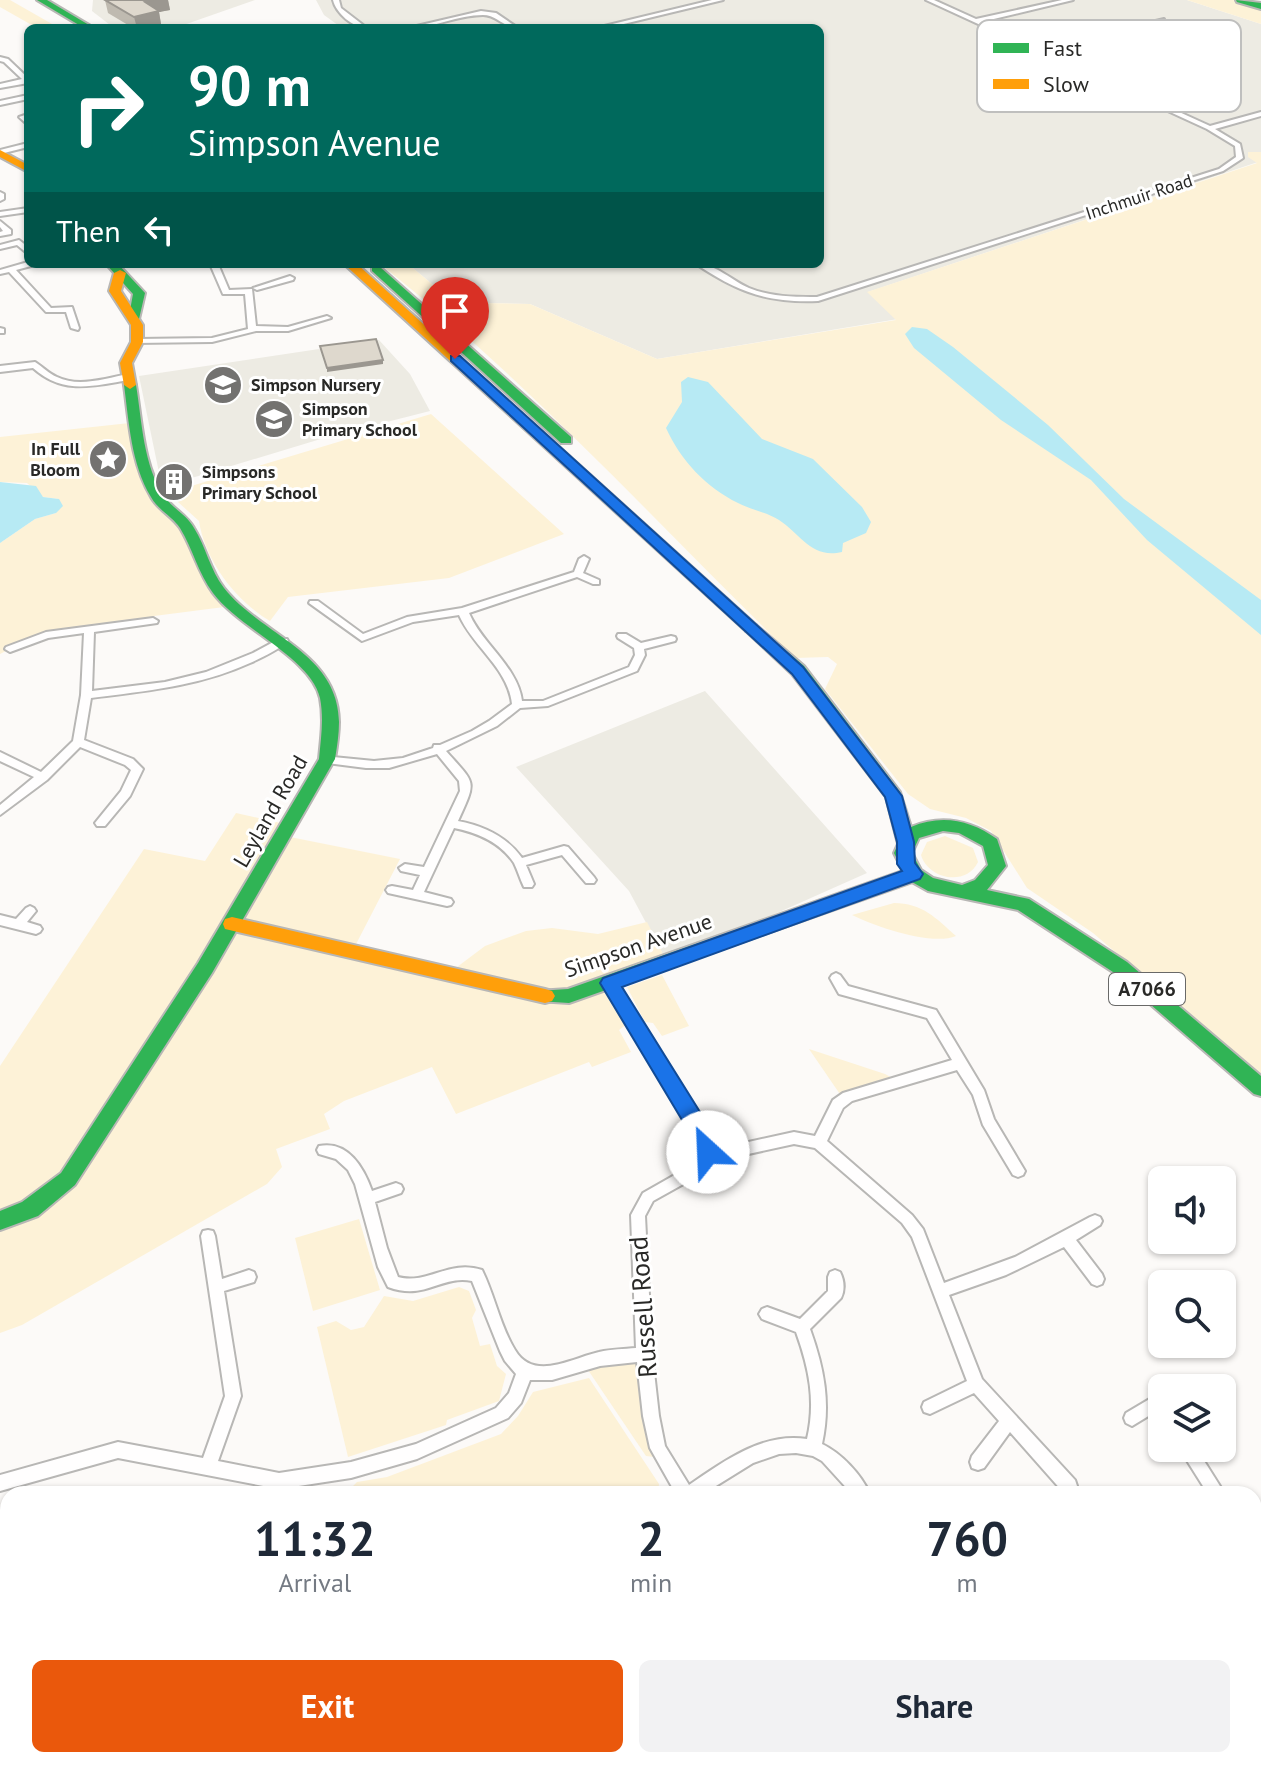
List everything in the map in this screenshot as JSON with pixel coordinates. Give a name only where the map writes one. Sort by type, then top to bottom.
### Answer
[{"type":"main road","points":[[23,0],[77,24]]},
{"type":"main road","points":[[41,0],[77,24]]},
{"type":"main road","points":[[74,0],[72,10],[79,24]]},
{"type":"main road","points":[[1240,0],[1261,6]]},
{"type":"main road","points":[[0,152],[14,164],[24,168]]},
{"type":"main road","name":"A7066","points":[[354,268],[798,670],[894,796],[934,824],[966,827],[991,843],[997,866],[1023,904]]},
{"type":"main road","name":"A7066","points":[[375,268],[535,410],[673,554]]},
{"type":"main road","name":"Leyland Road","points":[[0,1221],[30,1209],[68,1179],[232,924],[327,759],[334,726],[331,697],[315,667],[223,596],[199,559],[187,527],[157,495],[126,361],[138,341],[135,316],[118,300],[114,287],[116,269]]},
{"type":"main road","name":"A7066","points":[[894,796],[906,842],[906,864],[914,874],[938,887],[966,890],[1023,904],[1120,967],[1261,1088]]},
{"type":"main road","points":[[906,842],[912,834],[934,824]]},
{"type":"main road","points":[[966,890],[981,885],[997,866]]},
{"type":"main road","name":"Simpson Avenue","points":[[232,924],[551,997],[569,996],[914,874]]},
{"type":"street","points":[[336,0],[338,9],[359,24]]},
{"type":"street","points":[[616,24],[720,0]]},
{"type":"street","name":"Inchmuir Road","points":[[929,0],[977,21]]},
{"type":"street","points":[[981,20],[1070,0]]},
{"type":"street","points":[[430,24],[481,13],[494,14],[509,24]]},
{"type":"street","points":[[0,59],[24,77]]},
{"type":"street","points":[[13,66],[24,64]]},
{"type":"street","points":[[0,86],[24,82]]},
{"type":"street","points":[[0,103],[24,98]]},
{"type":"street","name":"Inchmuir Road","points":[[708,268],[737,288],[770,299],[818,299],[1221,170],[1240,158],[1238,145],[1175,112]]},
{"type":"street","points":[[1209,128],[1261,114]]},
{"type":"street","points":[[0,152],[24,146]]},
{"type":"street","points":[[0,214],[24,211]]},
{"type":"street","points":[[0,223],[8,232],[0,234]]},
{"type":"street","points":[[0,247],[19,242],[24,248]]},
{"type":"street","points":[[0,272],[24,265]]},
{"type":"street","points":[[216,268],[229,293],[277,287],[290,278]]},
{"type":"street","points":[[11,269],[49,310],[69,309],[75,328]]},
{"type":"street","points":[[253,289],[253,328]]},
{"type":"street","points":[[138,341],[212,340],[236,336],[253,328],[288,329],[327,318]]},
{"type":"street","points":[[311,323],[320,336]]},
{"type":"street","points":[[0,369],[35,365],[50,380],[71,384],[129,377]]},
{"type":"street","points":[[578,574],[584,559]]},
{"type":"street","points":[[314,603],[362,638],[425,616],[463,611],[578,574],[596,582]]},
{"type":"street","points":[[463,611],[478,643],[513,683],[517,705]]},
{"type":"street","points":[[372,619],[382,629]]},
{"type":"street","points":[[10,649],[46,635],[153,621]]},
{"type":"street","points":[[0,811],[43,777],[78,742],[86,695],[89,630]]},
{"type":"street","points":[[622,636],[639,647],[671,639]]},
{"type":"street","points":[[86,695],[208,678],[243,665],[283,641]]},
{"type":"street","points":[[327,759],[391,764],[438,748],[496,724],[517,705],[544,704],[633,669],[640,655],[639,647]]},
{"type":"street","points":[[78,742],[129,762],[137,769],[126,793],[101,823]]},
{"type":"street","points":[[416,896],[453,824],[466,791],[465,780],[438,748]]},
{"type":"street","points":[[0,756],[43,777]]},
{"type":"street","points":[[453,824],[492,835],[522,862],[528,884]]},
{"type":"street","points":[[522,862],[564,850],[590,880]]},
{"type":"street","points":[[405,868],[428,872]]},
{"type":"street","points":[[392,890],[447,902]]},
{"type":"street","points":[[18,925],[30,911]]},
{"type":"street","points":[[0,920],[36,929]]},
{"type":"street","points":[[836,978],[844,990],[931,1014],[958,1064],[979,1094],[988,1121],[1018,1171]]},
{"type":"street","points":[[610,983],[697,1127],[708,1152],[748,1149],[794,1138],[819,1143],[907,1219],[918,1234],[976,1384],[1069,1486]]},
{"type":"street","points":[[819,1143],[838,1104],[848,1097],[958,1064]]},
{"type":"street","points":[[324,1150],[341,1152],[350,1157],[367,1199],[393,1282],[405,1286],[466,1272],[477,1275],[508,1353],[525,1371],[541,1374],[602,1358],[644,1354]]},
{"type":"street","name":"Russell Road","points":[[682,1486],[658,1448],[644,1354],[638,1215],[648,1197],[693,1175],[708,1152]]},
{"type":"street","points":[[367,1199],[396,1189]]},
{"type":"street","points":[[940,1291],[991,1277],[1095,1221]]},
{"type":"street","points":[[208,1236],[233,1396],[208,1466]]},
{"type":"street","points":[[1066,1239],[1097,1279]]},
{"type":"street","points":[[217,1287],[249,1277]]},
{"type":"street","points":[[802,1327],[836,1293],[835,1277]]},
{"type":"street","points":[[767,1314],[802,1327],[817,1368],[822,1413],[813,1448],[834,1462],[855,1486]]},
{"type":"street","points":[[281,1486],[417,1451],[472,1429],[502,1413],[515,1398],[525,1371]]},
{"type":"street","points":[[930,1407],[976,1384]]},
{"type":"street","points":[[1132,1418],[1148,1410]]},
{"type":"street","points":[[978,1462],[1009,1420]]},
{"type":"street","name":"Russell Road","points":[[700,1486],[759,1451],[790,1446],[813,1448]]},
{"type":"street","points":[[0,1483],[118,1450],[208,1466],[274,1486]]},
{"type":"street","points":[[1196,1462],[1212,1486]]},
{"type":"shaded area","points":[[0,0],[10,0],[52,24],[30,24],[0,7]]},
{"type":"shaded area","points":[[93,0],[255,0],[186,24],[109,24],[92,11]]},
{"type":"shaded area","points":[[316,0],[1187,0],[1261,24],[1261,161],[868,292],[898,319],[657,359],[530,304],[482,303],[438,289],[413,268],[824,268],[824,24],[336,24],[324,15]]},
{"type":"shaded area","points":[[1187,0],[1233,0],[1261,8],[1261,24]]},
{"type":"shaded area","points":[[1248,152],[1261,152],[1261,1077],[1093,933],[1027,888],[991,831],[966,818],[930,809],[908,794],[825,689],[837,664],[828,657],[795,658],[541,405],[385,268],[413,268],[438,289],[482,303],[530,304],[657,359],[896,320],[867,292],[1257,163],[1248,157]]},
{"type":"shaded area","name":"Simpson Primary School","points":[[379,340],[410,374],[430,411],[324,438],[162,487],[139,376]]},
{"type":"shaded area","points":[[431,414],[564,534],[449,578],[288,597],[270,621],[234,591],[208,551],[199,521],[168,493]]},
{"type":"shaded area","points":[[139,422],[154,487],[183,520],[232,606],[154,616],[153,621],[27,640],[0,654],[0,543],[35,519],[56,513],[59,499],[43,497],[27,483],[0,482],[0,437]]},
{"type":"shaded area","points":[[705,691],[867,873],[667,962],[629,891],[516,767]]},
{"type":"shaded area","points":[[236,813],[290,825],[285,836],[400,859],[353,950],[449,973],[485,946],[526,931],[552,928],[598,934],[647,922],[667,962],[610,983],[631,1021],[619,1030],[631,1052],[592,1067],[589,1062],[456,1114],[432,1067],[344,1101],[324,1114],[330,1129],[276,1149],[282,1167],[267,1184],[22,1325],[0,1333],[0,1066],[144,849],[205,861]]},
{"type":"shaded area","points":[[945,836],[973,848],[978,862],[965,875],[948,877],[931,870],[925,863],[921,855],[927,842]]},
{"type":"shaded area","points":[[894,903],[921,909],[956,936],[919,937],[889,930],[852,915]]},
{"type":"shaded area","points":[[662,975],[689,1026],[662,1036],[653,1023],[645,1022],[627,987]]},
{"type":"shaded area","points":[[809,1049],[885,1074],[898,1081],[844,1100]]},
{"type":"shaded area","points":[[359,1219],[380,1290],[313,1311],[295,1238]]},
{"type":"shaded area","points":[[459,1287],[469,1291],[476,1310],[472,1318],[480,1346],[490,1344],[497,1366],[506,1374],[499,1401],[447,1420],[446,1425],[348,1457],[317,1327],[336,1321],[351,1330],[364,1327],[384,1296],[413,1301]]},
{"type":"shaded area","points":[[644,1354],[663,1458],[646,1456],[584,1364]]},
{"type":"shaded area","points":[[589,1378],[659,1486],[353,1486],[357,1482],[387,1477],[501,1434],[518,1416],[533,1392]]},
{"type":"water","points":[[912,327],[927,329],[953,347],[1048,425],[1124,499],[1261,600],[1261,635],[1147,540],[1091,480],[1001,420],[914,348],[905,334]]},
{"type":"water","points":[[688,377],[708,382],[762,439],[813,459],[862,507],[871,522],[866,533],[843,543],[842,552],[822,552],[807,544],[779,520],[726,497],[705,481],[687,462],[666,428],[682,402],[681,382]]},
{"type":"water","points":[[0,482],[36,486],[43,497],[59,499],[63,506],[56,513],[35,519],[0,543]]},
{"type":"building","points":[[105,0],[153,0],[145,2],[159,11],[134,17]]},
{"type":"building","points":[[376,339],[383,360],[327,368],[320,346]]},
{"type":"traffic: fast","points":[[41,0],[83,24]]},
{"type":"traffic: fast","points":[[1240,0],[1261,6]]},
{"type":"traffic: fast","points":[[116,268],[139,293],[135,316]]},
{"type":"traffic: fast","points":[[376,269],[566,440]]},
{"type":"traffic: fast","points":[[0,1221],[30,1209],[68,1179],[205,968],[327,759],[331,723],[327,695],[318,675],[303,660],[242,616],[215,587],[185,524],[158,498],[146,473],[130,385]]},
{"type":"traffic: fast","points":[[751,628],[798,670],[894,796],[906,842]]},
{"type":"traffic: fast","points":[[966,890],[981,885],[997,866],[991,843],[972,831],[953,826],[933,826],[912,834],[903,853],[914,874],[928,884],[1023,904],[1120,967],[1261,1088]]},
{"type":"traffic: fast","points":[[545,996],[569,996],[914,874]]},
{"type":"traffic: slow","points":[[0,153],[24,167]]},
{"type":"traffic: slow","points":[[354,268],[751,628]]},
{"type":"traffic: slow","points":[[120,273],[115,291],[137,325],[137,342],[126,363],[130,385]]},
{"type":"traffic: slow","points":[[232,924],[545,996]]},
{"type":"place","name":"Simpson Nursery","points":[[223,385]]},
{"type":"place","name":"Simpson Primary School","points":[[274,419]]},
{"type":"place","name":"In Full Bloom","points":[[108,459]]},
{"type":"place","name":"Simpsons Primary School","points":[[174,482]]},
{"type":"route","points":[[455,359],[798,670],[894,796],[906,842],[903,853],[906,864],[914,874],[889,880],[610,983],[697,1127],[708,1152]]}]
